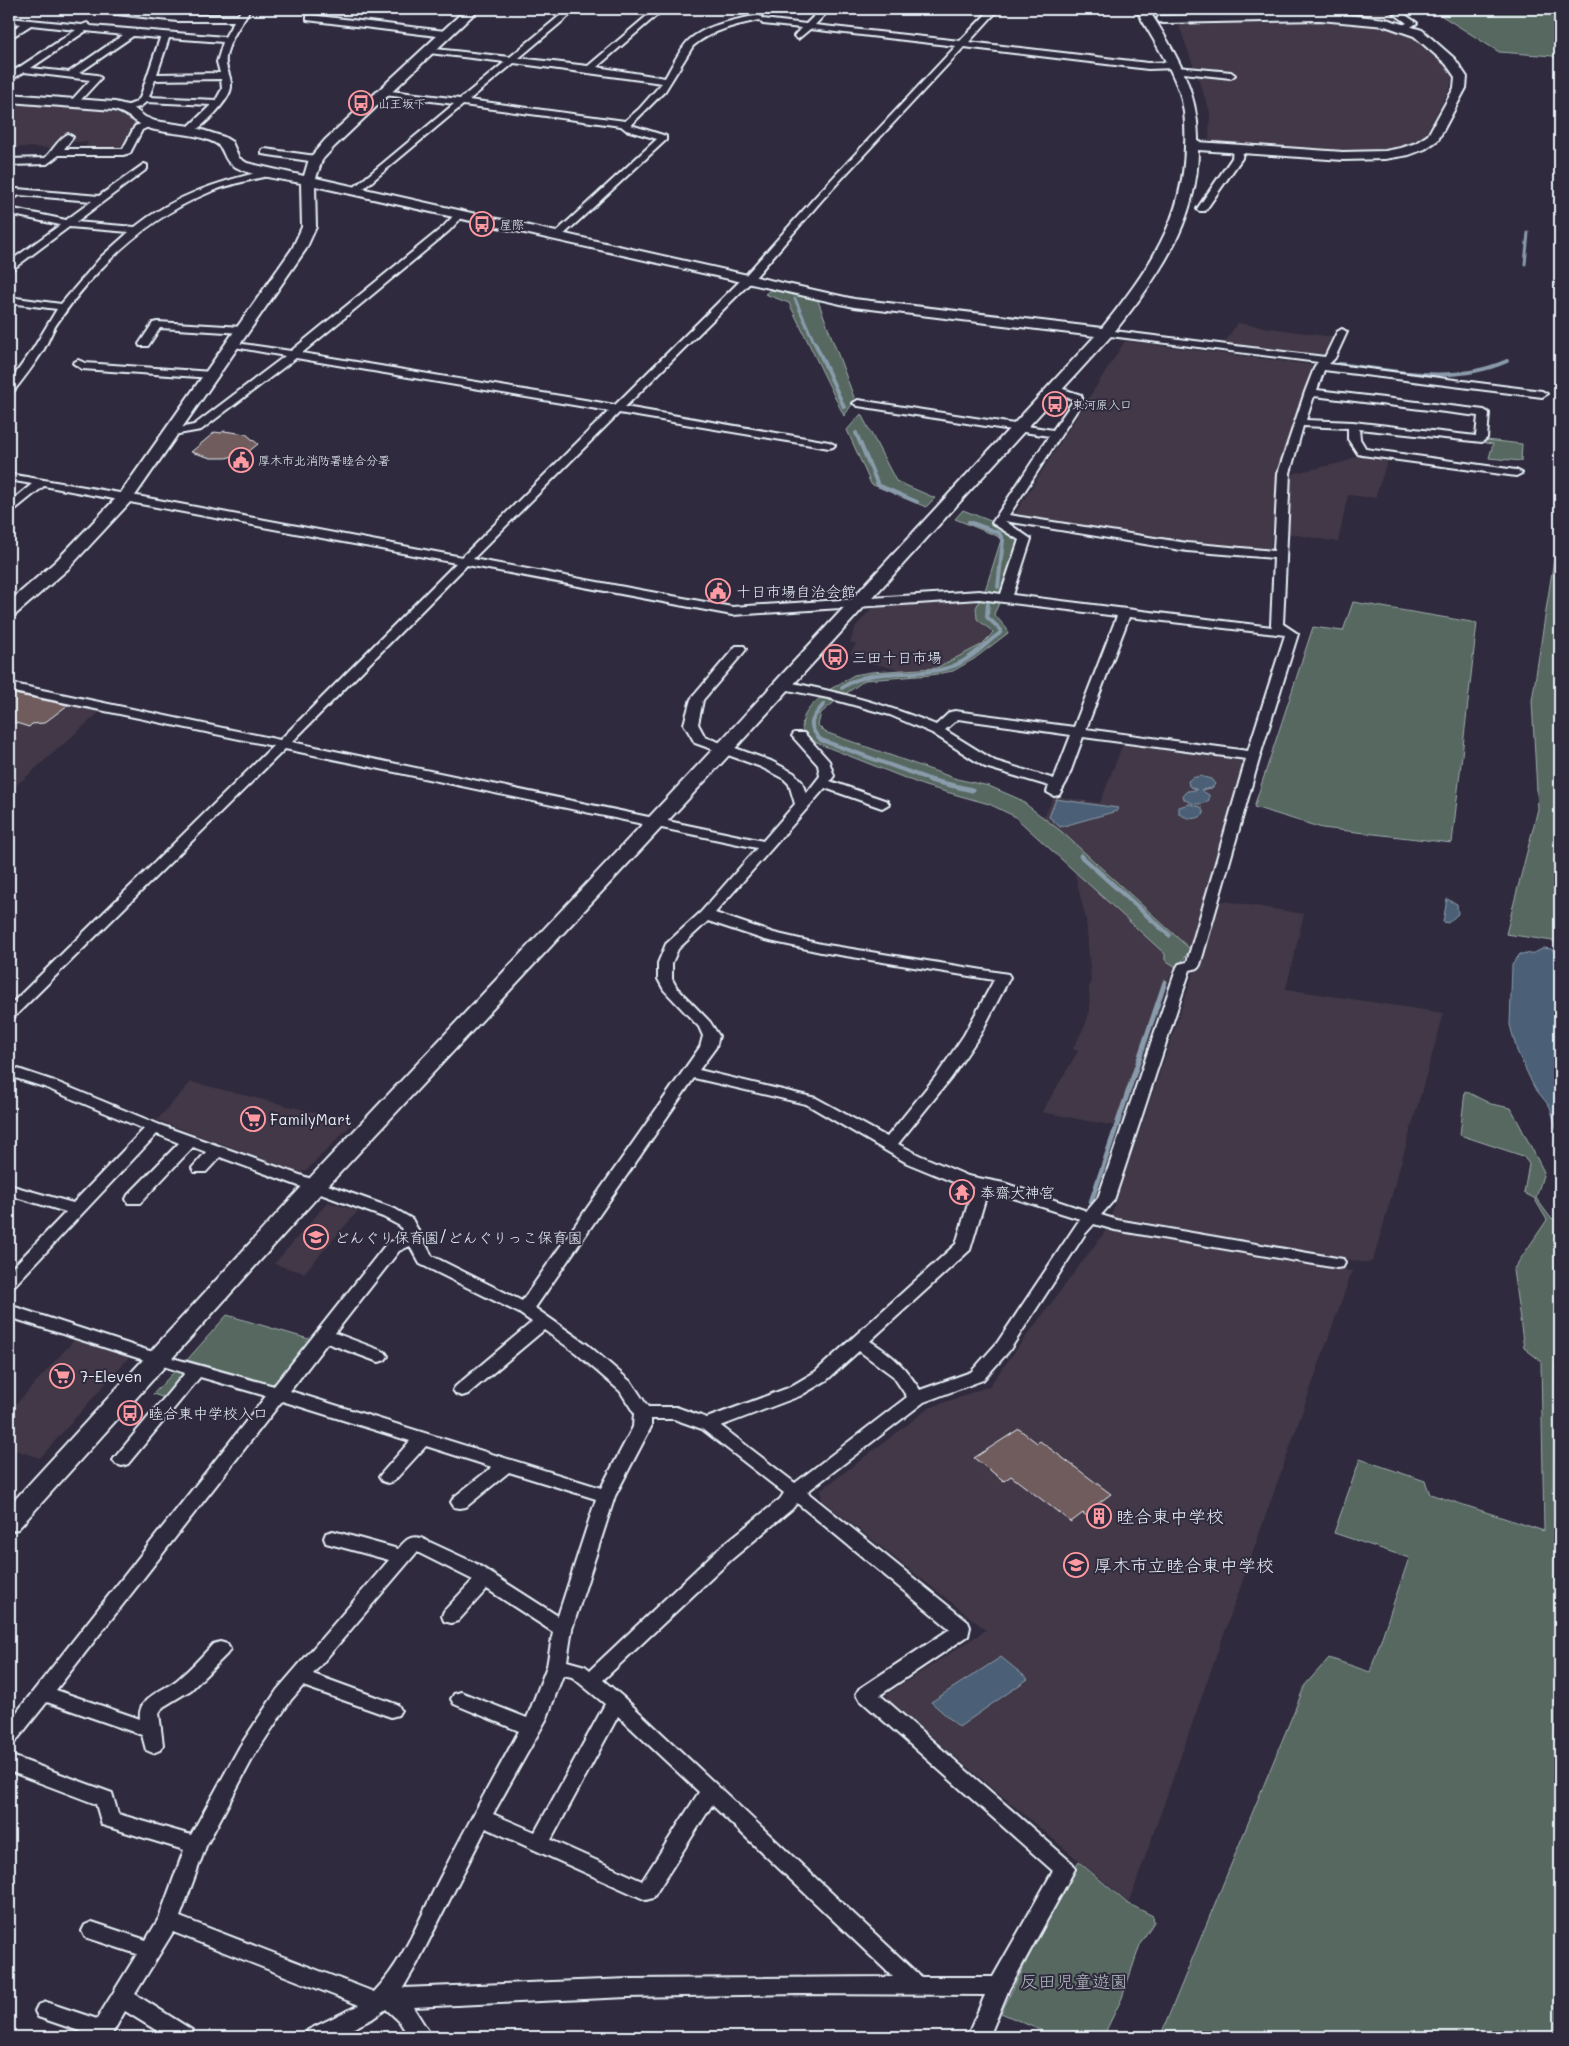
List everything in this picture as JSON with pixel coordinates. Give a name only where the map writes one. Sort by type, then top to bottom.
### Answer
[{"type":"street","points":[[90,9],[177,18],[240,18]]},
{"type":"street","points":[[190,130],[217,103],[226,91],[226,76],[221,63],[229,40],[246,9]]},
{"type":"street","points":[[9,611],[62,565],[126,497],[299,249],[309,227],[308,182],[316,159],[330,143],[444,34],[473,9]]},
{"type":"street","points":[[355,192],[573,9]]},
{"type":"street","points":[[590,69],[660,9]]},
{"type":"street","points":[[798,36],[826,9]]},
{"type":"street","points":[[9,1014],[283,744],[748,279],[819,198],[995,9]]},
{"type":"street","points":[[1129,9],[1140,28],[1160,53],[1175,65]]},
{"type":"street","points":[[1142,9],[1160,20],[1320,16],[1371,21],[1418,33],[1456,67],[1461,77],[1457,93],[1436,132],[1427,142],[1404,151],[1365,156],[1193,146]]},
{"type":"street","points":[[1392,9],[1413,23],[1403,28]]},
{"type":"street","points":[[10,76],[110,10]]},
{"type":"street","points":[[332,21],[344,10]]},
{"type":"street","points":[[310,18],[444,34]]},
{"type":"street","points":[[385,92],[627,124],[642,111],[668,80],[690,44],[696,38],[726,25],[761,19],[1148,66],[1175,65],[1231,75]]},
{"type":"street","points":[[9,20],[131,33],[229,40]]},
{"type":"street","points":[[9,1522],[159,1360],[315,1186],[723,750],[1106,333],[1147,280],[1174,236],[1186,201],[1193,166],[1191,116],[1186,93],[1160,20]]},
{"type":"street","points":[[9,36],[29,22]]},
{"type":"street","points":[[72,75],[131,33]]},
{"type":"street","points":[[126,109],[137,105],[144,99],[165,36]]},
{"type":"street","points":[[1175,65],[1180,53],[1178,44]]},
{"type":"street","points":[[429,50],[668,80]]},
{"type":"street","points":[[22,69],[97,78],[74,102]]},
{"type":"street","points":[[151,77],[226,76]]},
{"type":"street","points":[[9,98],[104,104],[126,109],[134,113],[140,120],[150,124],[190,130],[219,140],[227,145],[233,160],[243,166],[269,173],[870,306],[1106,333],[1542,394]]},
{"type":"street","points":[[144,99],[217,103]]},
{"type":"street","points":[[57,152],[128,151],[138,128],[150,124]]},
{"type":"street","points":[[556,236],[663,138],[629,128],[626,126],[627,124]]},
{"type":"street","points":[[9,162],[47,161],[57,152],[68,137]]},
{"type":"street","points":[[1202,209],[1237,158],[1238,148]]},
{"type":"street","points":[[265,152],[316,159]]},
{"type":"street","points":[[9,268],[144,166]]},
{"type":"street","points":[[9,389],[37,351],[64,307],[98,267],[153,216],[204,190],[269,173]]},
{"type":"street","points":[[9,199],[17,192],[101,200]]},
{"type":"street","points":[[9,211],[69,224],[137,230]]},
{"type":"street","points":[[173,432],[197,428],[294,354],[446,229],[460,214]]},
{"type":"street","points":[[9,300],[64,307]]},
{"type":"street","points":[[144,344],[157,325],[243,330]]},
{"type":"street","points":[[590,1681],[726,1554],[786,1504],[796,1492],[917,1399],[977,1376],[1002,1347],[1078,1230],[1106,1200],[1177,985],[1184,967],[1193,965],[1253,756],[1292,634],[1277,625],[1284,473],[1310,392],[1323,363],[1330,358],[1342,332]]},
{"type":"street","points":[[232,344],[829,445]]},
{"type":"street","points":[[160,371],[169,358]]},
{"type":"street","points":[[78,364],[82,366],[212,374]]},
{"type":"street","points":[[1006,597],[1025,539],[998,523],[1078,401],[1077,397],[1054,389]]},
{"type":"street","points":[[1299,423],[1353,425],[1478,440],[1481,438],[1484,413],[1310,392]]},
{"type":"street","points":[[858,403],[1056,434]]},
{"type":"street","points":[[1353,425],[1354,439],[1362,452],[1491,467],[1516,473]]},
{"type":"street","points":[[9,477],[126,497],[732,611],[979,595],[1280,632],[1284,630]]},
{"type":"street","points":[[9,509],[42,482]]},
{"type":"street","points":[[9,487],[31,491]]},
{"type":"street","points":[[1001,517],[1187,547],[1279,555]]},
{"type":"street","points":[[783,685],[829,694],[895,712],[937,730],[990,764],[1055,788],[1060,781],[1124,613]]},
{"type":"street","points":[[740,649],[697,699],[691,724],[700,740],[723,750],[777,768],[789,775],[795,782],[802,804]]},
{"type":"street","points":[[9,687],[767,846]]},
{"type":"street","points":[[937,730],[955,715],[1253,756]]},
{"type":"street","points":[[526,1310],[708,1047],[712,1036],[671,990],[665,979],[665,962],[671,947],[706,914],[802,804],[812,796],[827,776],[824,764],[799,736]]},
{"type":"street","points":[[822,783],[882,804]]},
{"type":"street","points":[[706,914],[770,937],[821,948],[1003,977],[972,1036],[943,1078],[889,1145]]},
{"type":"street","points":[[9,1071],[49,1084],[154,1128],[388,1213],[406,1223],[426,1260],[526,1310],[544,1322],[582,1349],[626,1387],[643,1413],[642,1427],[606,1496],[563,1629],[557,1666],[537,1718],[481,1817],[410,1958],[382,1999],[364,2013],[316,2037]]},
{"type":"street","points":[[690,1073],[811,1101],[913,1159],[964,1180],[998,1187],[1115,1226],[1337,1263]]},
{"type":"street","points":[[9,1281],[154,1128]]},
{"type":"street","points":[[134,1199],[190,1141]]},
{"type":"street","points":[[200,1168],[217,1151]]},
{"type":"street","points":[[708,1425],[720,1418],[794,1392],[821,1376],[964,1246],[982,1184]]},
{"type":"street","points":[[9,1190],[75,1210]]},
{"type":"street","points":[[9,1736],[393,1247],[413,1239]]},
{"type":"street","points":[[9,1312],[159,1360],[277,1393],[606,1496]]},
{"type":"street","points":[[462,1390],[544,1322]]},
{"type":"street","points":[[323,1335],[380,1356]]},
{"type":"street","points":[[858,1342],[879,1355],[899,1372],[917,1399]]},
{"type":"street","points":[[122,1460],[197,1370]]},
{"type":"street","points":[[643,1413],[676,1413],[708,1425],[796,1492],[961,1627],[961,1631],[866,1694],[1065,1869],[1000,1986],[978,2037]]},
{"type":"street","points":[[388,1477],[422,1439]]},
{"type":"street","points":[[460,1502],[506,1465]]},
{"type":"street","points":[[333,1538],[401,1557]]},
{"type":"street","points":[[46,2011],[100,2034],[168,1921],[196,1845],[247,1751],[284,1695],[414,1543],[468,1568],[563,1629]]},
{"type":"street","points":[[451,1616],[485,1579]]},
{"type":"street","points":[[42,1693],[152,1737],[149,1712],[156,1702],[184,1685],[220,1649]]},
{"type":"street","points":[[557,1666],[578,1671],[616,1702],[916,1985]]},
{"type":"street","points":[[299,1677],[391,1710]]},
{"type":"street","points":[[461,1699],[531,1728]]},
{"type":"street","points":[[539,1843],[616,1702]]},
{"type":"street","points":[[9,1763],[105,1799],[109,1819],[196,1845]]},
{"type":"street","points":[[481,1817],[646,1892],[710,1791]]},
{"type":"street","points":[[168,1921],[382,1999],[407,2015],[421,2037]]},
{"type":"street","points":[[92,1931],[151,1950]]},
{"type":"street","points":[[382,1999],[628,1988],[1000,1986]]},
{"type":"street","points":[[123,1998],[184,2037]]},
{"type":"shaded area","points":[[1173,9],[1386,9],[1406,22],[1395,29],[1414,36],[1447,68],[1452,78],[1450,88],[1425,135],[1414,142],[1395,148],[1344,151],[1217,142],[1209,139],[1210,112]]},
{"type":"shaded area","points":[[9,100],[121,110],[136,125],[126,150],[83,151],[88,142],[67,142],[57,148],[18,147],[15,152],[9,152]]},
{"type":"shaded area","points":[[1237,323],[1333,337],[1325,356],[1224,344]]},
{"type":"shaded area","points":[[1125,341],[1312,365],[1278,473],[1270,552],[1169,542],[1017,519],[1014,515]]},
{"type":"shaded area","points":[[1361,454],[1389,457],[1375,498],[1348,495],[1338,542],[1285,533],[1291,474],[1344,462]]},
{"type":"shaded area","points":[[980,598],[975,609],[976,618],[991,632],[989,636],[980,645],[936,667],[901,670],[870,663],[850,653],[856,644],[850,642],[856,626],[874,606]]},
{"type":"shaded area","points":[[9,690],[102,710],[9,792]]},
{"type":"shaded area","points":[[1124,741],[1241,757],[1246,760],[1188,953],[1172,972],[1114,1126],[1042,1112],[1078,1051],[1073,1049],[1085,1025],[1090,1009],[1089,989],[1091,982],[1086,920],[1075,874],[1078,860],[1028,815],[1045,815],[1054,796],[1100,803]]},
{"type":"shaded area","points":[[1224,901],[1304,914],[1286,989],[1444,1013],[1373,1261],[1368,1263],[1115,1219],[1111,1216],[1217,904]]},
{"type":"shaded area","points":[[191,1082],[353,1123],[306,1171],[298,1172],[157,1120]]},
{"type":"shaded area","name":"どんぐり保育園/どんぐりっこ保育園","points":[[328,1202],[358,1211],[304,1273],[274,1264]]},
{"type":"shaded area","name":"厚木市立睦合東中学校","points":[[1107,1229],[1352,1271],[1129,1903],[888,1700],[887,1694],[986,1630],[822,1500],[821,1490],[929,1408],[989,1386]]},
{"type":"shaded area","points":[[75,1339],[130,1356],[40,1458],[9,1448],[9,1412]]},
{"type":"green space","points":[[1431,9],[1557,9],[1560,11],[1560,66],[1553,56],[1499,52]]},
{"type":"green space","points":[[773,288],[817,298],[855,400],[844,416],[789,303],[765,294]]},
{"type":"green space","points":[[861,414],[896,481],[935,498],[926,507],[871,484],[847,430]]},
{"type":"green space","points":[[1486,440],[1522,444],[1521,461],[1489,458],[1493,444],[1485,443]]},
{"type":"green space","points":[[963,510],[993,522],[1018,539],[1005,595],[984,594],[1001,540],[997,536],[955,519]]},
{"type":"green space","points":[[1560,520],[1560,942],[1506,934],[1538,809],[1532,701]]},
{"type":"green space","points":[[981,597],[1001,599],[994,614],[1007,629],[1008,633],[974,659],[953,671],[931,675],[865,680],[844,695],[829,690],[854,675],[871,672],[936,668],[981,645],[993,632],[977,619],[976,608]]},
{"type":"green space","points":[[1353,602],[1477,623],[1452,843],[1322,828],[1254,807],[1313,627],[1343,631]]},
{"type":"green space","points":[[823,695],[838,699],[821,713],[818,725],[825,732],[957,779],[989,786],[1019,799],[1062,832],[1190,949],[1178,968],[1165,960],[1165,954],[1014,816],[989,804],[925,786],[817,743],[803,733],[804,716],[810,707]]},
{"type":"green space","points":[[1465,1091],[1491,1104],[1511,1108],[1544,1172],[1536,1198],[1550,1217],[1560,1223],[1560,1352],[1554,1370],[1553,1483],[1557,1582],[1560,1584],[1560,2037],[1160,2037],[1305,1685],[1329,1658],[1370,1672],[1409,1558],[1334,1533],[1360,1459],[1425,1481],[1430,1494],[1544,1531],[1541,1361],[1524,1348],[1513,1270],[1547,1220],[1534,1198],[1524,1193],[1529,1164],[1523,1156],[1460,1135]]},
{"type":"green space","points":[[227,1315],[312,1340],[278,1382],[271,1384],[187,1360]]},
{"type":"green space","points":[[177,1369],[182,1371],[184,1376],[165,1398],[153,1394]]},
{"type":"green space","name":"反田児童遊園","points":[[1079,1862],[1127,1903],[1153,1916],[1154,1922],[1141,1942],[1122,1998],[1103,2037],[1056,2037],[1001,2013],[1062,1889]]},
{"type":"water","points":[[1200,776],[1211,779],[1215,784],[1212,788],[1201,790],[1209,795],[1209,800],[1200,804],[1194,804],[1184,799],[1183,795],[1187,791],[1197,790],[1189,786],[1188,781]]},
{"type":"water","points":[[1056,799],[1118,808],[1117,811],[1060,827],[1049,817]]},
{"type":"water","points":[[1189,804],[1201,807],[1204,814],[1198,818],[1192,818],[1179,814],[1179,807]]},
{"type":"water","points":[[1447,899],[1457,904],[1458,914],[1448,923],[1443,922]]},
{"type":"water","points":[[1544,948],[1551,949],[1560,956],[1560,1141],[1550,1107],[1534,1087],[1517,1051],[1510,1025],[1512,965],[1520,954],[1534,953]]},
{"type":"water","points":[[1001,1657],[1028,1679],[959,1727],[931,1702]]},
{"type":"building","name":"厚木市北消防署睦合分署","points":[[224,431],[246,434],[258,444],[248,452],[226,458],[211,458],[191,452],[215,432],[221,433]]},
{"type":"building","points":[[9,693],[68,705],[44,723],[32,724],[29,727],[9,719]]},
{"type":"building","name":"睦合東中学校","points":[[1019,1429],[1037,1443],[1040,1441],[1111,1494],[1096,1505],[1107,1513],[1094,1522],[1083,1513],[1071,1522],[1011,1476],[1004,1481],[974,1458]]},
{"type":"waterway","points":[[1525,264],[1528,233]]},
{"type":"waterway","points":[[795,299],[815,344]]},
{"type":"waterway","points":[[815,343],[844,407]]},
{"type":"waterway","points":[[1339,364],[1424,374],[1445,374],[1466,373],[1507,361]]},
{"type":"waterway","points":[[856,433],[878,485],[917,502]]},
{"type":"waterway","points":[[969,522],[999,533],[1003,540],[998,587]]},
{"type":"waterway","points":[[842,688],[868,676],[939,670],[965,660],[1000,633],[1001,630],[987,617],[988,601]]},
{"type":"waterway","points":[[824,704],[812,722],[813,730],[821,740],[934,781]]},
{"type":"waterway","points":[[929,780],[972,790]]},
{"type":"waterway","points":[[1081,856],[1169,935]]},
{"type":"waterway","points":[[1091,1202],[1165,982]]},
{"type":"place","name":"山王坂下","points":[[361,103]]},
{"type":"place","name":"屋際","points":[[482,224]]},
{"type":"place","name":"東河原入口","points":[[1055,404]]},
{"type":"place","name":"厚木市北消防署睦合分署","points":[[241,460]]},
{"type":"place","name":"十日市場自治会館","points":[[718,591]]},
{"type":"place","name":"三田十日市場","points":[[835,657]]},
{"type":"place","name":"FamilyMart","points":[[253,1119]]},
{"type":"place","name":"奉齋大神宮","points":[[962,1192]]},
{"type":"place","name":"どんぐり保育園/どんぐりっこ保育園","points":[[316,1237]]},
{"type":"place","name":"7-Eleven","points":[[62,1376]]},
{"type":"place","name":"睦合東中学校入口","points":[[130,1413]]},
{"type":"place","name":"睦合東中学校","points":[[1099,1516]]},
{"type":"place","name":"厚木市立睦合東中学校","points":[[1076,1565]]}]
